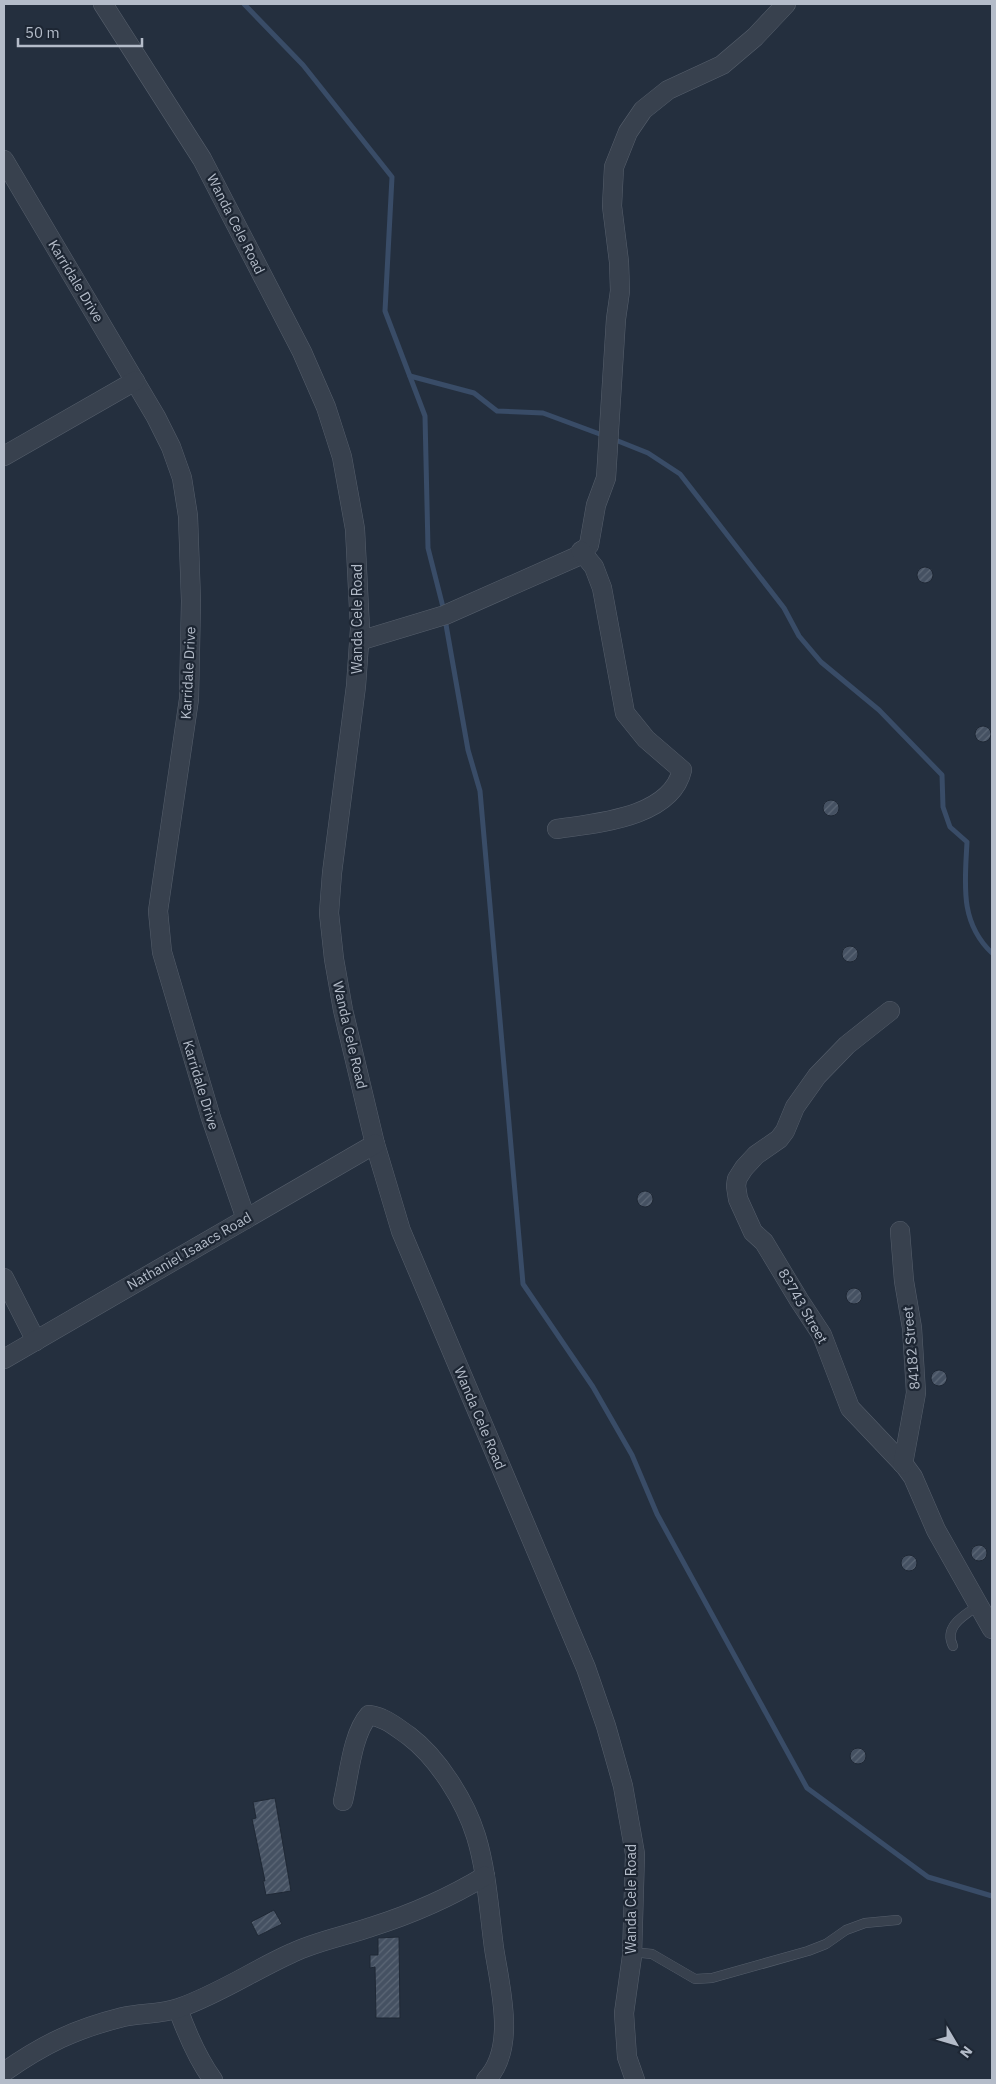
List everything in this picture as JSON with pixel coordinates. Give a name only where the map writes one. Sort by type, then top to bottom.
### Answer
[{"type":"street","name":"Wanda Cele Road","points":[[102,4],[202,159],[302,352],[326,407],[342,457],[355,529],[359,641],[356,686],[332,873],[329,913],[334,959],[343,1010],[375,1144],[401,1231],[586,1668],[606,1726],[623,1786],[635,1854],[632,1952],[624,2013],[628,2057],[635,2080]]},
{"type":"street","points":[[359,641],[445,615],[576,557],[589,545],[596,505],[606,478],[616,319],[620,291],[619,262],[612,206],[614,167],[628,132],[643,110],[668,90],[722,65],[755,37],[786,4]]},
{"type":"street","name":"Karridale Drive","points":[[4,160],[156,417],[171,447],[182,478],[188,516],[191,601],[189,699],[158,911],[162,952],[211,1118],[246,1218]]},
{"type":"street","points":[[4,456],[134,381]]},
{"type":"street","points":[[557,829],[605,821],[640,812],[656,804],[674,787],[680,780],[682,770],[646,739],[625,713],[602,588],[594,567],[581,552]]},
{"type":"street","name":"83743 Street","points":[[890,1011],[847,1045],[817,1076],[795,1107],[785,1131],[779,1139],[756,1155],[744,1168],[737,1178],[736,1186],[742,1212],[752,1232],[764,1242],[822,1336],[850,1408],[913,1477],[936,1530],[992,1628]]},
{"type":"street","name":"Nathaniel Isaacs Road","points":[[4,1359],[375,1144]]},
{"type":"street","name":"84182 Street","points":[[900,1231],[904,1281],[912,1328],[916,1393],[903,1464]]},
{"type":"street","points":[[4,1278],[36,1341]]},
{"type":"street","points":[[344,1801],[358,1733],[369,1715],[378,1716],[390,1722],[417,1742],[439,1766],[454,1788],[475,1834],[485,1876],[503,2004],[504,2041],[500,2060],[494,2072],[486,2080]]},
{"type":"street","points":[[4,2072],[35,2051],[71,2032],[125,2017],[178,2009],[196,2002],[292,1953],[320,1942],[372,1927],[438,1902],[485,1876]]},
{"type":"street","points":[[178,2009],[186,2034],[213,2080]]},
{"type":"lane","points":[[953,1646],[950,1635],[954,1624],[979,1605]]},
{"type":"lane","points":[[632,1952],[652,1954],[695,1979],[712,1978],[808,1951],[826,1944],[846,1930],[865,1923],[898,1920]]},
{"type":"building","points":[[922,567],[928,567],[933,572],[931,581],[922,583],[917,578],[917,572]]},
{"type":"building","points":[[980,726],[986,726],[991,731],[989,740],[980,742],[975,737],[975,731]]},
{"type":"building","points":[[828,800],[834,800],[839,805],[837,814],[828,816],[823,811],[823,805]]},
{"type":"building","points":[[847,946],[853,946],[858,951],[856,960],[847,962],[842,957],[842,951]]},
{"type":"building","points":[[642,1191],[648,1191],[653,1196],[651,1205],[642,1207],[637,1202],[637,1196]]},
{"type":"building","points":[[851,1288],[857,1288],[862,1293],[860,1302],[851,1304],[846,1299],[846,1293]]},
{"type":"building","points":[[936,1370],[942,1370],[947,1375],[945,1384],[936,1386],[931,1381],[931,1375]]},
{"type":"building","points":[[976,1545],[982,1545],[987,1550],[985,1559],[976,1561],[971,1556],[971,1550]]},
{"type":"building","points":[[906,1555],[912,1555],[917,1560],[915,1569],[906,1571],[901,1566],[901,1560]]},
{"type":"building","points":[[855,1748],[861,1748],[866,1753],[864,1762],[855,1764],[850,1759],[850,1753]]},
{"type":"building","points":[[275,1798],[291,1891],[266,1895],[263,1881],[265,1881],[252,1819],[256,1818],[253,1802]]},
{"type":"building","points":[[274,1910],[282,1924],[258,1936],[251,1922]]},
{"type":"building","points":[[399,1937],[400,2018],[376,2018],[375,1967],[370,1968],[370,1955],[378,1955],[378,1938]]},
{"type":"waterway","points":[[244,4],[303,65],[392,177],[385,311],[425,416],[428,548],[444,611]]},
{"type":"waterway","points":[[410,376],[474,393],[497,411],[543,413],[605,436]]},
{"type":"waterway","points":[[613,439],[648,453],[680,474],[784,608],[799,636],[821,662],[879,710],[942,775],[943,807],[950,827],[967,842],[965,887],[969,915],[981,941],[992,953]]},
{"type":"waterway","points":[[445,619],[468,750],[480,791],[523,1284],[593,1387],[632,1455],[657,1514],[807,1788],[928,1877],[992,1896]]}]
